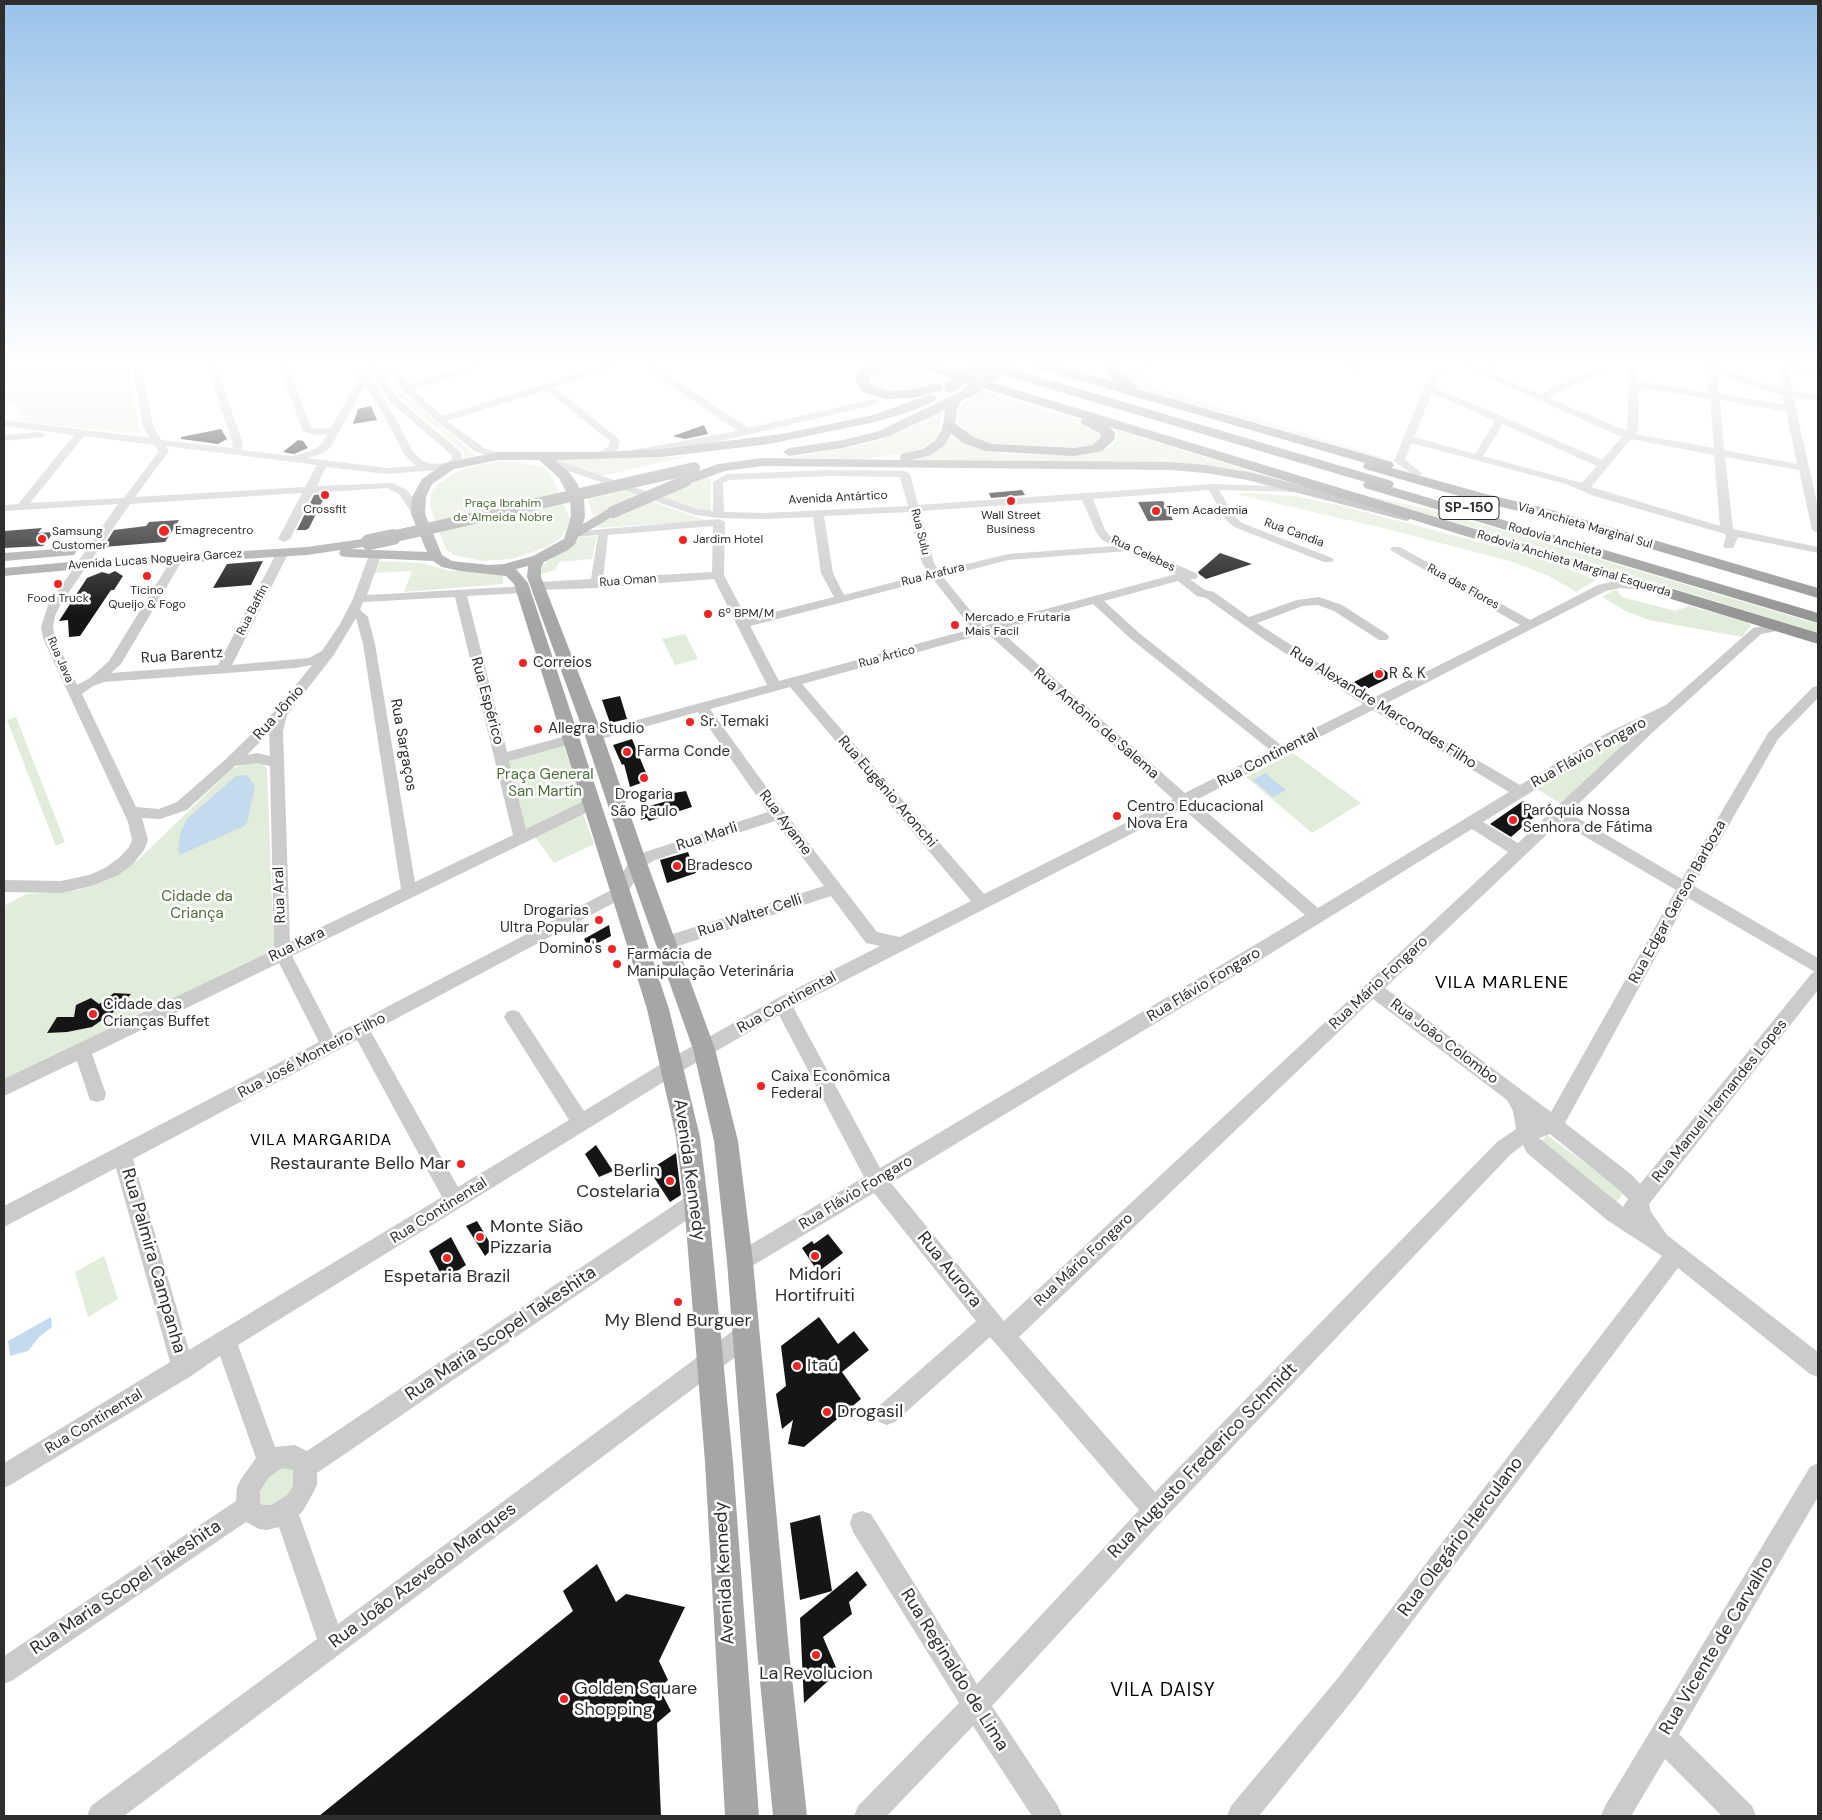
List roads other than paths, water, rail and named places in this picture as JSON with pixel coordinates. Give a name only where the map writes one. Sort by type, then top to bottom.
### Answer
[{"type":"highway","points":[[984,445],[1006,450],[1080,452],[1097,448],[1101,445]]},
{"type":"highway","name":"Rodovia Anchieta Marginal Esquerda","points":[[1184,445],[1652,588],[1752,624],[1778,627],[1818,639]]},
{"type":"highway","name":"Rodovia Anchieta","points":[[1234,445],[1818,618]]},
{"type":"highway","name":"Rodovia Anchieta","points":[[1255,445],[1818,610]]},
{"type":"highway","name":"Via Anchieta Marginal Sul","points":[[1298,445],[1478,497],[1543,512],[1818,593]]},
{"type":"highway","points":[[1318,445],[1480,491],[1543,512]]},
{"type":"highway","points":[[1285,475],[1461,512]]},
{"type":"main road","points":[[732,445],[682,452],[598,456],[544,458],[498,456],[450,466],[424,486],[419,497],[418,514],[436,558],[447,564],[460,567],[489,569],[538,560],[563,547],[574,534],[613,512],[723,467],[749,463],[1170,466],[1216,470],[1303,489],[1492,539]]},
{"type":"main road","points":[[371,544],[691,464],[757,445]]},
{"type":"main road","points":[[691,464],[826,445]]},
{"type":"main road","points":[[870,463],[907,457],[931,450],[937,445]]},
{"type":"main road","points":[[544,458],[564,475],[577,499],[578,516],[574,534]]},
{"type":"main road","name":"Avenida Lucas Nogueira Garcez","points":[[4,572],[177,559],[347,537],[436,558]]},
{"type":"main road","name":"Avenida Lucas Nogueira Garcez","points":[[4,557],[91,551],[283,546],[307,551],[371,544]]},
{"type":"main road","name":"Avenida Kennedy","points":[[538,560],[533,572],[531,588],[570,740],[658,1009],[688,1137],[711,1362],[742,1816]]},
{"type":"main road","name":"Avenida Kennedy","points":[[489,569],[511,572],[521,583],[531,588],[594,736],[637,863],[704,1049],[728,1148],[740,1262],[773,1650],[790,1816]]},
{"type":"street","points":[[21,507],[70,445]]},
{"type":"street","name":"Rua Java","points":[[4,886],[33,888],[72,885],[111,872],[126,861],[138,845],[140,834],[132,812],[49,638],[47,627],[54,605],[164,450],[160,445]]},
{"type":"street","points":[[183,445],[394,471],[450,466],[458,457],[445,445]]},
{"type":"street","points":[[236,451],[238,445]]},
{"type":"street","points":[[283,458],[303,456],[318,451],[326,445]]},
{"type":"street","points":[[404,445],[409,454],[419,463],[430,468]]},
{"type":"street","points":[[473,445],[480,450],[498,456]]},
{"type":"street","points":[[598,456],[614,447],[614,445]]},
{"type":"street","points":[[617,455],[689,445]]},
{"type":"street","points":[[1399,461],[1406,445]]},
{"type":"street","points":[[1430,445],[1570,482],[1598,494],[1730,532],[1818,550]]},
{"type":"street","points":[[1477,458],[1485,445]]},
{"type":"street","points":[[1559,445],[1604,465]]},
{"type":"street","points":[[1584,488],[1621,445]]},
{"type":"street","points":[[1676,445],[1804,468]]},
{"type":"street","points":[[1718,445],[1726,527],[1732,537],[1730,546]]},
{"type":"street","points":[[1799,445],[1818,530]]},
{"type":"street","points":[[394,471],[406,463],[409,454]]},
{"type":"street","name":"Avenida Antártico","points":[[544,458],[695,512],[719,518]]},
{"type":"street","points":[[1378,462],[1399,461],[1416,474]]},
{"type":"street","name":"Rua Baffin","points":[[224,669],[308,490],[323,463]]},
{"type":"street","points":[[4,508],[388,486],[407,480],[409,476],[408,471]]},
{"type":"street","name":"Rua Sulu","points":[[719,518],[718,480],[727,477],[764,474],[901,473],[906,475],[924,550],[935,574],[986,630]]},
{"type":"street","points":[[388,486],[403,492],[418,514]]},
{"type":"street","name":"Avenida Antártico","points":[[574,534],[719,518],[914,508],[1212,487],[1303,489]]},
{"type":"street","name":"Rua Candia","points":[[1212,487],[1231,519],[1238,525],[1251,532],[1328,560]]},
{"type":"street","name":"Rua Celebes","points":[[1086,496],[1103,535],[1127,548],[1166,563],[1201,593],[1210,595],[1247,622]]},
{"type":"street","points":[[818,513],[827,573],[840,598]]},
{"type":"street","points":[[719,518],[718,575],[775,687]]},
{"type":"street","name":"Rua Celebes","points":[[1097,550],[1103,535]]},
{"type":"street","points":[[596,584],[603,536]]},
{"type":"street","name":"Rua Jônio","points":[[132,812],[160,814],[177,808],[195,796],[280,714],[328,653],[353,612],[359,599],[371,544]]},
{"type":"street","name":"Rua Arafura","points":[[742,624],[1008,557],[1127,548]]},
{"type":"street","name":"Rua das Flores","points":[[1396,549],[1530,624]]},
{"type":"street","points":[[117,670],[177,559]]},
{"type":"street","points":[[1565,562],[1603,579],[1605,582],[1602,588]]},
{"type":"street","name":"Rua Oman","points":[[359,599],[460,594],[718,575]]},
{"type":"street","name":"Rua Ártico","points":[[594,736],[1181,575]]},
{"type":"street","name":"Rua Continental","points":[[4,1476],[226,1342],[672,1067],[782,1004],[1602,588],[1626,584],[1652,588]]},
{"type":"street","name":"Rua Espérico","points":[[460,594],[521,837]]},
{"type":"street","points":[[1095,600],[1135,636],[1280,751]]},
{"type":"street","points":[[1247,622],[1301,603],[1323,602],[1338,608],[1383,637]]},
{"type":"street","name":"Rua Sargaços","points":[[353,612],[360,613],[369,644],[409,891]]},
{"type":"street","name":"Rua Alexandre Marcondes Filho","points":[[1247,622],[1374,705],[1520,792]]},
{"type":"street","name":"Rua Mário Fongaro","points":[[888,1414],[997,1329],[1374,989],[1669,710],[1752,624]]},
{"type":"street","name":"Rua Antônio de Salema","points":[[986,630],[1318,916]]},
{"type":"street","name":"Rua Barentz","points":[[75,694],[84,685],[117,670],[224,669],[296,664],[310,662],[328,653]]},
{"type":"street","points":[[296,664],[306,668],[310,677]]},
{"type":"street","name":"Rua Eugênio Aronchi","points":[[793,682],[982,902]]},
{"type":"street","name":"Rua Edgar Gerson Barboza","points":[[1553,1124],[1560,1116],[1685,888],[1772,736],[1818,690]]},
{"type":"street","name":"Rua Ayame","points":[[701,707],[778,814],[872,938]]},
{"type":"street","name":"Rua Flávio Fongaro","points":[[740,1262],[1318,916],[1612,736],[1669,710]]},
{"type":"street","name":"Rua Aral","points":[[280,714],[276,728],[276,762],[282,953],[330,1046]]},
{"type":"street","points":[[1612,736],[1622,740],[1629,746]]},
{"type":"street","points":[[502,758],[570,740]]},
{"type":"street","points":[[231,762],[257,758],[276,762]]},
{"type":"street","name":"Rua Kara","points":[[4,1088],[591,804]]},
{"type":"street","name":"Rua Marli","points":[[637,863],[650,856],[778,814]]},
{"type":"street","points":[[1558,814],[1818,966]]},
{"type":"street","points":[[1472,822],[1518,851]]},
{"type":"street","points":[[619,893],[637,863]]},
{"type":"street","name":"Rua Walter Celli","points":[[666,943],[834,889]]},
{"type":"street","name":"Rua José Monteiro Filho","points":[[4,1217],[619,893]]},
{"type":"street","points":[[866,960],[871,951],[872,938],[899,943]]},
{"type":"street","name":"Rua Manuel Hernandes Lopes","points":[[1614,1213],[1626,1212],[1639,1202],[1818,978]]},
{"type":"street","name":"Rua João Colombo","points":[[1374,989],[1553,1124],[1625,1182],[1633,1190],[1639,1202]]},
{"type":"street","name":"Rua Aurora","points":[[782,1004],[877,1181],[997,1329],[1155,1510]]},
{"type":"street","points":[[513,1017],[581,1123]]},
{"type":"street","points":[[361,1030],[455,1201]]},
{"type":"street","points":[[82,1050],[97,1094]]},
{"type":"street","name":"Rua João Colombo","points":[[1514,1094],[1522,1110],[1526,1133]]},
{"type":"street","name":"Rua Augusto Frederico Schmidt","points":[[868,1816],[975,1705],[1155,1510],[1504,1148],[1526,1133],[1553,1124]]},
{"type":"street","points":[[1526,1133],[1534,1146],[1614,1213],[1671,1250],[1818,1366]]},
{"type":"street","name":"Rua Palmira Campanha","points":[[122,1155],[183,1368]]},
{"type":"street","name":"Rua Maria Scopel Takeshita","points":[[305,1467],[696,1202]]},
{"type":"street","points":[[1639,1202],[1648,1224],[1671,1250]]},
{"type":"street","name":"Rua Olegário Herculano","points":[[1241,1816],[1347,1687],[1671,1250]]},
{"type":"street","name":"Rua João Azevedo Marques","points":[[101,1816],[746,1335]]},
{"type":"street","points":[[226,1342],[269,1462]]},
{"type":"street","points":[[278,1457],[295,1457],[305,1467],[307,1475],[303,1490],[295,1503],[286,1511],[267,1518],[259,1517],[252,1512],[247,1497],[249,1487],[257,1473],[269,1462],[278,1457]]},
{"type":"street","name":"Rua Vicente de Carvalho","points":[[1615,1816],[1818,1475]]},
{"type":"street","name":"Rua Maria Scopel Takeshita","points":[[4,1671],[249,1506]]},
{"type":"street","points":[[286,1511],[332,1644]]},
{"type":"street","name":"Rua Reginaldo de Lima","points":[[862,1523],[975,1705],[1048,1816]]},
{"type":"street","points":[[1662,1737],[1742,1816]]},
{"type":"water","points":[[1265,773],[1286,790],[1273,797],[1253,780]]},
{"type":"water","points":[[247,775],[255,786],[247,823],[180,855],[178,849],[181,831],[188,818],[236,776]]},
{"type":"water","points":[[51,1317],[52,1327],[39,1337],[28,1351],[10,1356],[8,1341]]},
{"type":"place","name":"Crossfit","points":[[325,495]]},
{"type":"place","name":"Wall Street Business","points":[[1011,501]]},
{"type":"place","name":"Tem Academia","points":[[1156,511]]},
{"type":"place","name":"Emagrecentro","points":[[164,531]]},
{"type":"place","name":"Samsung Customer","points":[[42,539]]},
{"type":"place","name":"Jardim Hotel","points":[[683,540]]},
{"type":"place","name":"Ticino Queijo & Fogo","points":[[147,576]]},
{"type":"place","name":"Food Truck","points":[[58,584]]},
{"type":"place","name":"6º BPM/M","points":[[708,614]]},
{"type":"place","name":"Mercado e Frutaria Mais Facil","points":[[955,625]]},
{"type":"place","name":"Correios","points":[[523,663]]},
{"type":"place","name":"R & K","points":[[1379,674]]},
{"type":"place","name":"Sr. Temaki","points":[[690,722]]},
{"type":"place","name":"Allegra Studio","points":[[538,729]]},
{"type":"place","name":"Farma Conde","points":[[627,752]]},
{"type":"place","name":"Drogaria São Paulo","points":[[644,778]]},
{"type":"place","name":"Centro Educacional Nova Era","points":[[1117,816]]},
{"type":"place","name":"Paróquia Nossa Senhora de Fátima","points":[[1513,820]]},
{"type":"place","name":"Bradesco","points":[[677,866]]},
{"type":"place","name":"Drogarias Ultra Popular","points":[[599,920]]},
{"type":"place","name":"Domino's","points":[[612,949]]},
{"type":"place","name":"Farmácia de Manipulação Veterinária","points":[[617,964]]},
{"type":"place","name":"Cidade das Crianças Buffet","points":[[93,1014]]},
{"type":"place","name":"Caixa Econômica Federal","points":[[761,1086]]},
{"type":"place","name":"Restaurante Bello Mar","points":[[461,1164]]},
{"type":"place","name":"Berlin Costelaria","points":[[670,1181]]},
{"type":"place","name":"Monte Sião Pizzaria","points":[[480,1237]]},
{"type":"place","name":"Midori Hortifruiti","points":[[815,1256]]},
{"type":"place","name":"Espetaria Brazil","points":[[447,1258]]},
{"type":"place","name":"My Blend Burguer","points":[[678,1302]]},
{"type":"place","name":"Itaú","points":[[797,1366]]},
{"type":"place","name":"Drogasil","points":[[827,1412]]},
{"type":"place","name":"La Revolucion","points":[[816,1655]]},
{"type":"place","name":"Golden Square Shopping","points":[[564,1699]]},
{"type":"district","name":"VILA MARLENE","points":[[1502,983]]},
{"type":"district","name":"VILA MARGARIDA","points":[[321,1141]]},
{"type":"district","name":"VILA DAISY","points":[[1163,1691]]},
{"type":"park label","name":"Praça Ibrahim de Almeida Nobre","points":[[503,511]]},
{"type":"park label","name":"Praça General San Martín","points":[[545,784]]},
{"type":"park label","name":"Cidade da Criança","points":[[197,906]]}]
